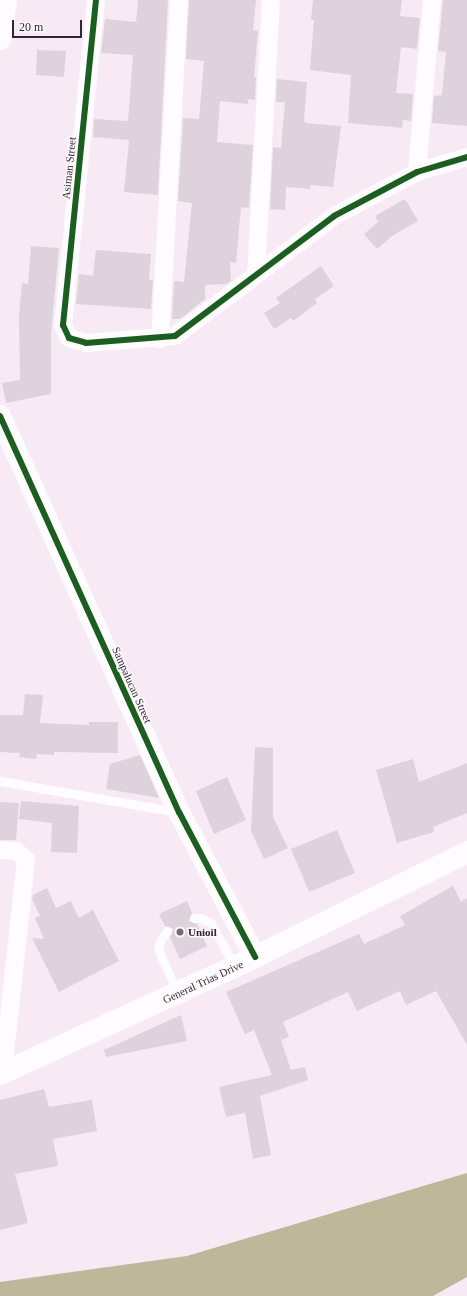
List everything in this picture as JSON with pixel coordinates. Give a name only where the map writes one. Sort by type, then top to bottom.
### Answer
[{"type":"street","points":[[0,39],[6,0]]},
{"type":"street","name":"Asiman Street","points":[[96,0],[63,325],[69,338],[86,343],[160,339]]},
{"type":"street","points":[[179,0],[160,339],[184,331],[334,216],[418,172],[467,157]]},
{"type":"street","points":[[256,275],[271,0]]},
{"type":"street","points":[[418,172],[432,0]]},
{"type":"street","name":"Sampalucan Street","points":[[0,416],[179,812],[221,916],[256,957]]},
{"type":"street","points":[[0,850],[16,851],[26,860],[1,1073]]},
{"type":"street","name":"General Trias Drive","points":[[1,1073],[235,967],[467,852]]},
{"type":"lane","points":[[0,781],[179,812]]},
{"type":"lane","points":[[194,918],[221,916],[235,967]]},
{"type":"lane","points":[[167,931],[160,941],[158,949],[178,993]]},
{"type":"shaded area","points":[[467,1173],[467,1277],[433,1296],[0,1296],[0,1282],[187,1256]]},
{"type":"building","points":[[138,0],[168,0],[158,195],[124,192],[129,140],[93,137],[94,119],[128,121],[133,55],[101,53],[105,19],[136,22]]},
{"type":"building","points":[[189,0],[256,0],[253,30],[258,31],[254,77],[256,77],[255,100],[248,99],[248,104],[220,101],[217,142],[253,145],[249,208],[241,207],[236,263],[230,262],[231,281],[226,284],[205,285],[205,299],[180,319],[172,319],[174,281],[184,282],[192,203],[178,201],[183,118],[199,119],[204,61],[186,59]]},
{"type":"building","points":[[313,0],[402,0],[400,16],[420,18],[417,49],[401,47],[396,93],[413,94],[411,121],[403,120],[402,128],[348,123],[351,75],[310,70],[314,20],[311,20]]},
{"type":"building","points":[[443,0],[467,0],[467,126],[432,123],[434,96],[442,95],[446,52],[438,51]]},
{"type":"building","points":[[37,50],[66,51],[64,77],[36,75]]},
{"type":"building","points":[[277,79],[307,82],[304,121],[306,123],[341,126],[333,187],[310,185],[310,189],[286,187],[285,210],[270,209],[273,147],[281,148],[285,102],[276,102]]},
{"type":"building","points":[[405,199],[418,221],[392,236],[377,249],[364,234],[378,222],[375,216]]},
{"type":"building","points":[[31,246],[59,248],[51,333],[51,394],[6,403],[2,383],[20,380],[19,315],[22,283],[28,284]]},
{"type":"building","points":[[96,250],[151,254],[149,280],[153,280],[151,309],[76,304],[79,274],[93,276]]},
{"type":"building","points":[[321,266],[334,286],[315,299],[317,303],[293,321],[291,318],[274,329],[264,313],[280,303],[276,298]]},
{"type":"building","points":[[25,694],[43,695],[40,723],[89,725],[89,722],[118,722],[118,753],[54,752],[54,755],[37,754],[36,759],[19,757],[20,753],[0,752],[0,715],[23,715]]},
{"type":"building","points":[[255,747],[273,748],[273,817],[288,848],[264,859],[251,831]]},
{"type":"building","points":[[140,755],[159,798],[106,789],[110,764]]},
{"type":"building","points":[[413,759],[419,782],[467,763],[467,813],[433,827],[434,832],[397,843],[376,770]]},
{"type":"building","points":[[227,777],[246,820],[214,834],[196,791]]},
{"type":"building","points":[[21,801],[79,806],[77,853],[51,852],[52,823],[19,819]]},
{"type":"building","points":[[0,802],[19,803],[16,840],[0,840]]},
{"type":"building","points":[[337,830],[355,873],[309,892],[291,849]]},
{"type":"building","points":[[453,886],[461,902],[467,898],[467,1045],[436,991],[406,1005],[400,991],[357,1011],[348,992],[283,1022],[289,1037],[281,1040],[291,1070],[305,1067],[308,1080],[260,1096],[271,1155],[253,1159],[245,1113],[226,1117],[219,1087],[272,1075],[254,1030],[245,1034],[226,992],[359,934],[364,944],[405,925],[400,916]]},
{"type":"building","points":[[47,888],[56,908],[71,901],[79,918],[93,910],[119,961],[59,992],[32,938],[44,939],[35,918],[40,916],[32,899],[33,895]]},
{"type":"building","points":[[187,901],[192,913],[189,921],[197,924],[207,946],[180,959],[170,937],[173,929],[165,926],[159,914]]},
{"type":"building","points":[[181,1015],[187,1041],[106,1057],[104,1050]]},
{"type":"building","points":[[44,1089],[49,1107],[92,1100],[97,1131],[53,1139],[58,1166],[15,1174],[28,1223],[0,1230],[0,1100]]},
{"type":"cycle path","points":[[96,0],[63,325],[69,338],[86,343],[175,336],[334,216],[417,172],[467,157]]},
{"type":"cycle path","points":[[0,416],[179,812],[255,957]]},
{"type":"place","name":"Unioil","points":[[180,932]]}]
